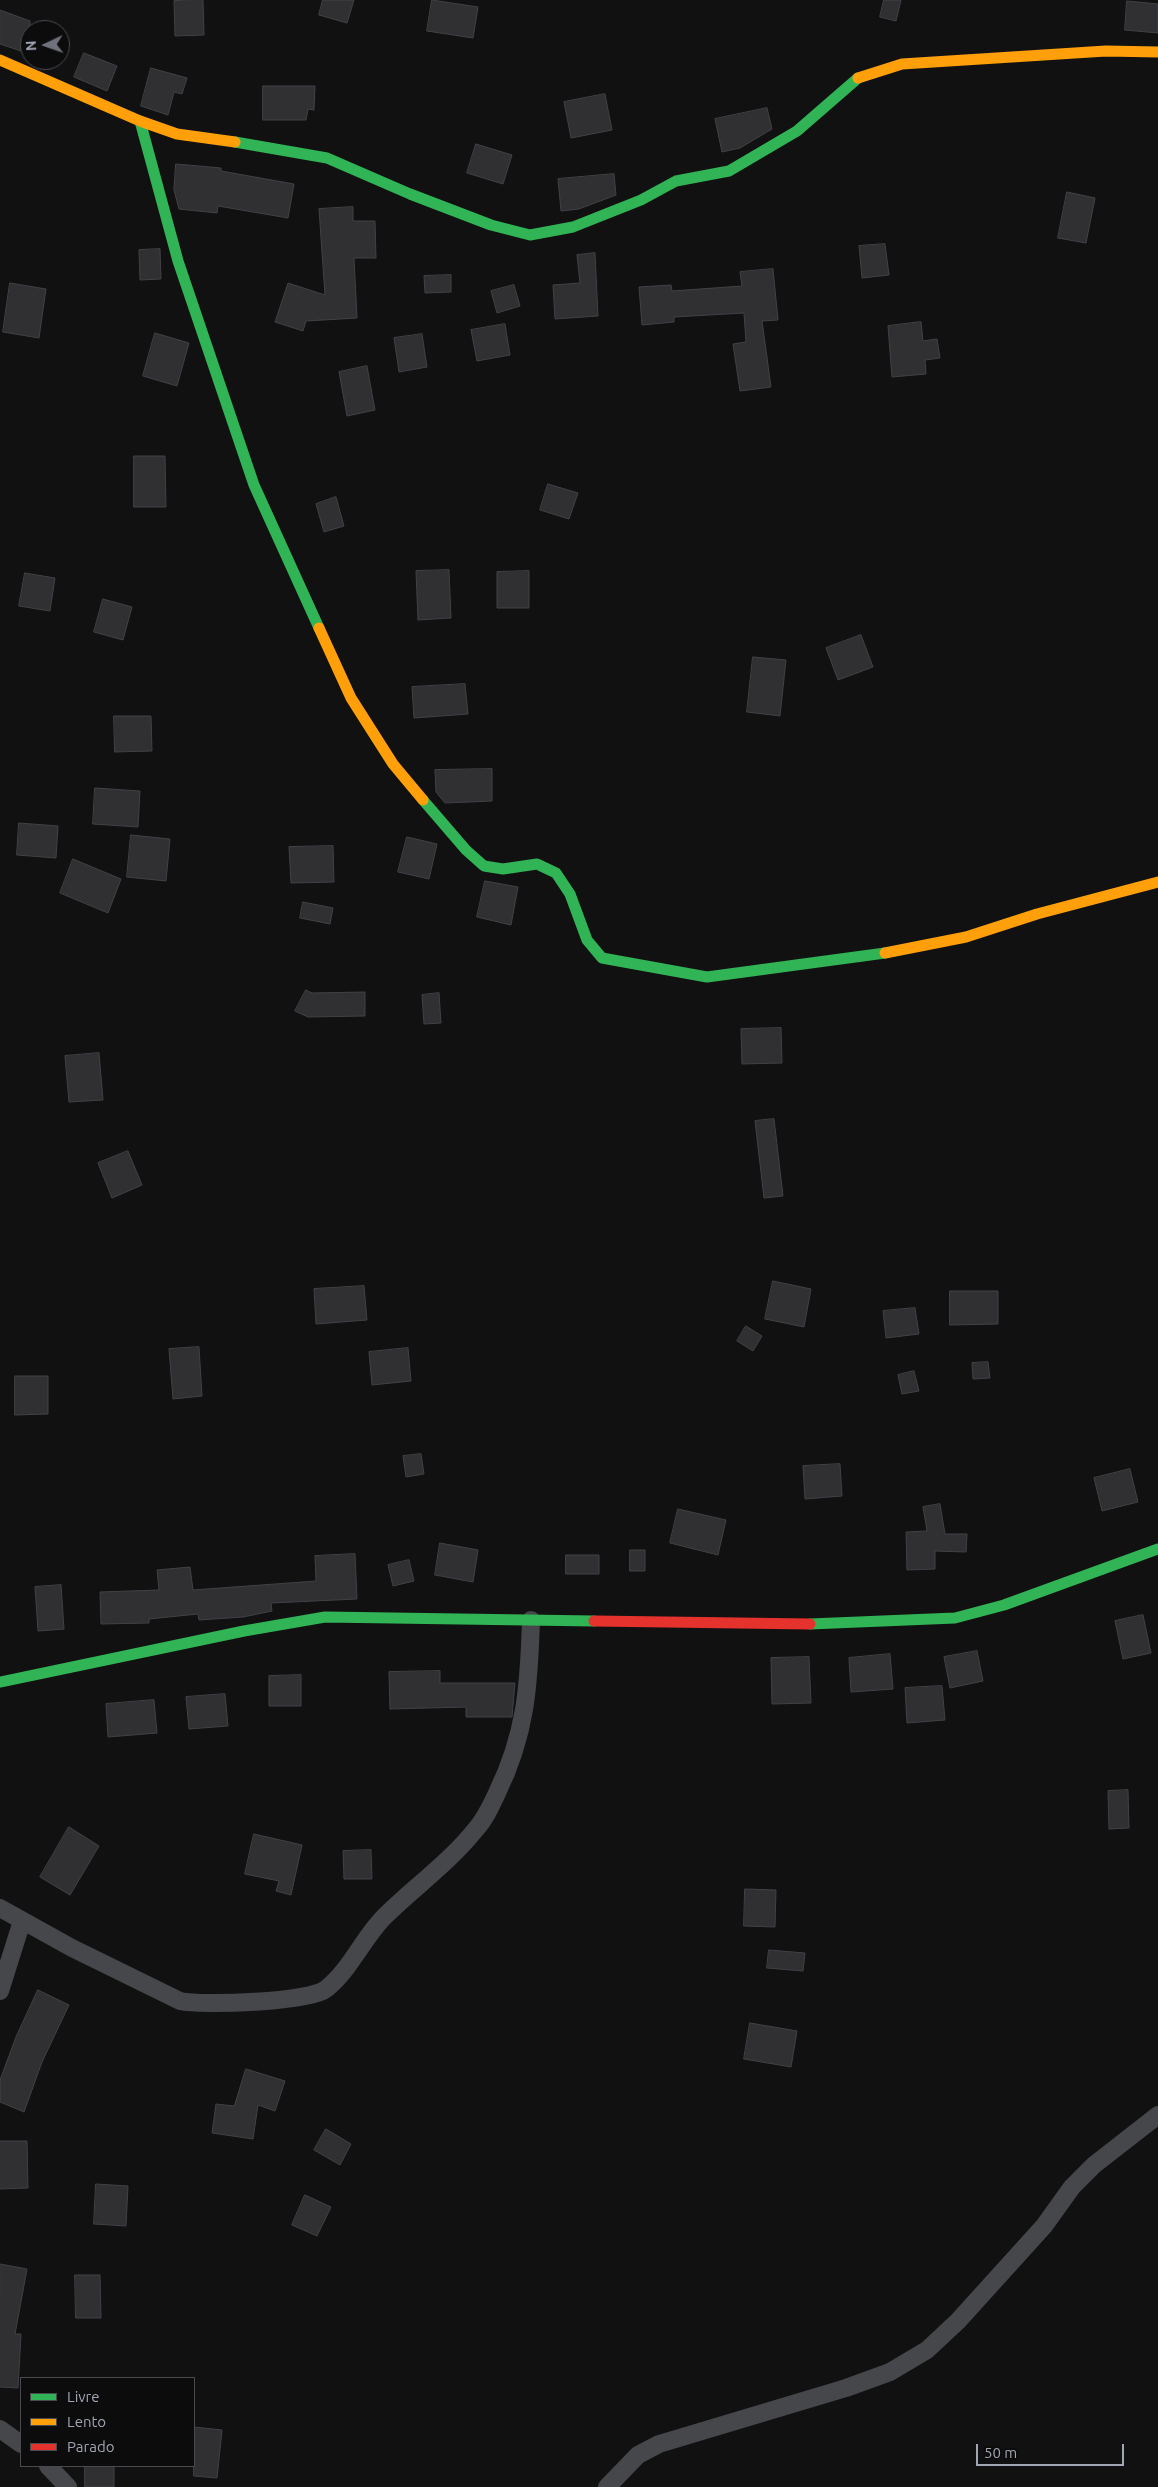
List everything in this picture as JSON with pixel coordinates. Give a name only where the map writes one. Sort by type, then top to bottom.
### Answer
[{"type":"street","points":[[0,60],[140,121],[177,134],[280,148],[327,158],[340,162],[410,194],[490,225],[520,233],[543,234],[573,227],[641,200],[676,181],[729,171],[797,131],[860,77],[881,69],[902,64],[1038,54],[1123,50],[1158,52]]},
{"type":"street","points":[[140,121],[178,261],[254,485],[350,698],[393,764],[466,850],[479,862],[495,869],[527,863],[542,865],[556,873],[573,898],[586,944],[592,952],[602,958],[707,976],[759,970],[895,952],[966,937],[1037,914],[1158,882]]},
{"type":"street","points":[[0,1682],[68,1670],[270,1625],[326,1617],[840,1624],[955,1618],[1004,1606],[1158,1549]]},
{"type":"street","points":[[0,1908],[72,1948],[186,2002],[270,2000],[313,1995],[324,1990],[336,1980],[381,1920],[466,1840],[488,1812],[504,1778],[524,1718],[529,1675],[531,1620]]},
{"type":"street","points":[[0,1992],[22,1921]]},
{"type":"street","points":[[608,2487],[638,2455],[659,2444],[846,2388],[890,2372],[928,2350],[958,2321],[1044,2226],[1072,2187],[1094,2165],[1158,2115]]},
{"type":"street","points":[[0,2429],[20,2443]]},
{"type":"street","points":[[49,2467],[68,2487]]},
{"type":"building","points":[[203,0],[204,35],[175,36],[174,1]]},
{"type":"building","points":[[323,0],[354,0],[347,23],[319,15]]},
{"type":"building","points":[[432,0],[478,7],[473,38],[427,31]]},
{"type":"building","points":[[884,0],[901,0],[896,21],[880,17]]},
{"type":"building","points":[[1127,1],[1158,4],[1158,33],[1125,30]]},
{"type":"building","points":[[0,10],[27,20],[20,20],[20,51],[0,44]]},
{"type":"building","points":[[84,53],[117,66],[107,91],[74,77]]},
{"type":"building","points":[[151,68],[187,78],[182,94],[174,92],[168,115],[141,106]]},
{"type":"building","points":[[263,86],[315,86],[314,110],[308,109],[306,120],[263,120]]},
{"type":"building","points":[[605,94],[612,130],[571,138],[564,102]]},
{"type":"building","points":[[767,108],[772,129],[740,148],[722,152],[715,119]]},
{"type":"building","points":[[476,144],[512,155],[503,184],[467,173]]},
{"type":"building","points":[[176,164],[221,168],[221,171],[294,184],[288,218],[218,206],[217,213],[179,209],[174,190]]},
{"type":"building","points":[[614,174],[616,195],[579,209],[561,211],[558,179]]},
{"type":"building","points":[[1067,192],[1095,198],[1086,243],[1058,238]]},
{"type":"building","points":[[353,207],[353,221],[375,221],[376,258],[354,258],[357,318],[306,321],[303,331],[275,322],[288,283],[325,295],[319,209]]},
{"type":"building","points":[[885,244],[889,275],[862,278],[859,246]]},
{"type":"building","points":[[160,249],[161,279],[140,280],[139,250]]},
{"type":"building","points":[[595,253],[598,316],[555,319],[553,285],[580,283],[577,255]]},
{"type":"building","points":[[773,269],[778,320],[762,321],[771,387],[740,391],[733,344],[746,342],[744,313],[674,317],[674,322],[642,325],[639,287],[671,285],[672,291],[742,286],[740,272]]},
{"type":"building","points":[[451,275],[451,292],[425,293],[424,276]]},
{"type":"building","points":[[10,283],[46,289],[39,338],[3,332]]},
{"type":"building","points":[[514,285],[520,306],[497,313],[491,291]]},
{"type":"building","points":[[921,322],[923,341],[937,339],[940,358],[925,360],[926,374],[892,377],[888,326]]},
{"type":"building","points":[[505,324],[510,355],[477,361],[471,330]]},
{"type":"building","points":[[155,333],[189,343],[177,386],[143,376]]},
{"type":"building","points":[[422,334],[427,367],[399,372],[394,338]]},
{"type":"building","points":[[367,366],[375,410],[347,416],[339,372]]},
{"type":"building","points":[[134,456],[165,456],[166,507],[134,507]]},
{"type":"building","points":[[548,484],[578,493],[569,519],[540,510]]},
{"type":"building","points":[[336,497],[344,526],[324,532],[316,504]]},
{"type":"building","points":[[449,570],[451,618],[418,620],[416,571]]},
{"type":"building","points":[[529,571],[529,608],[497,608],[497,572]]},
{"type":"building","points":[[25,573],[55,578],[50,611],[19,606]]},
{"type":"building","points":[[103,599],[132,607],[123,640],[94,632]]},
{"type":"building","points":[[861,635],[873,667],[838,680],[826,648]]},
{"type":"building","points":[[753,657],[786,660],[780,716],[747,712]]},
{"type":"building","points":[[465,684],[468,714],[414,718],[412,687]]},
{"type":"building","points":[[114,716],[151,716],[152,751],[115,752]]},
{"type":"building","points":[[492,769],[492,801],[445,803],[436,792],[435,770]]},
{"type":"building","points":[[95,788],[140,791],[138,827],[93,824]]},
{"type":"building","points":[[19,823],[58,826],[56,858],[17,855]]},
{"type":"building","points":[[131,835],[170,839],[166,881],[127,877]]},
{"type":"building","points":[[407,837],[437,844],[429,879],[398,872]]},
{"type":"building","points":[[333,846],[334,882],[291,883],[289,847]]},
{"type":"building","points":[[73,859],[121,879],[108,913],[60,893]]},
{"type":"building","points":[[485,881],[518,887],[511,925],[477,917]]},
{"type":"building","points":[[303,902],[333,908],[330,924],[300,918]]},
{"type":"building","points":[[306,990],[312,993],[365,992],[365,1016],[308,1017],[295,1011]]},
{"type":"building","points":[[439,993],[441,1023],[424,1024],[422,995]]},
{"type":"building","points":[[781,1028],[782,1063],[742,1064],[741,1029]]},
{"type":"building","points":[[99,1053],[103,1100],[69,1102],[65,1056]]},
{"type":"building","points":[[774,1119],[783,1196],[764,1198],[755,1121]]},
{"type":"building","points":[[128,1151],[142,1185],[112,1198],[98,1163]]},
{"type":"building","points":[[773,1281],[811,1289],[804,1327],[765,1319]]},
{"type":"building","points":[[364,1286],[367,1320],[316,1324],[314,1289]]},
{"type":"building","points":[[950,1291],[998,1291],[998,1324],[950,1325]]},
{"type":"building","points":[[915,1308],[919,1334],[886,1338],[883,1311]]},
{"type":"building","points":[[746,1326],[762,1336],[753,1351],[737,1341]]},
{"type":"building","points":[[199,1347],[202,1396],[173,1399],[169,1349]]},
{"type":"building","points":[[408,1348],[411,1381],[372,1385],[369,1352]]},
{"type":"building","points":[[988,1362],[990,1378],[973,1379],[972,1363]]},
{"type":"building","points":[[914,1371],[919,1391],[902,1394],[898,1375]]},
{"type":"building","points":[[15,1376],[48,1376],[48,1414],[15,1415]]},
{"type":"building","points":[[421,1454],[424,1474],[406,1477],[403,1456]]},
{"type":"building","points":[[840,1464],[842,1496],[805,1499],[803,1466]]},
{"type":"building","points":[[1130,1469],[1138,1502],[1102,1511],[1094,1478]]},
{"type":"building","points":[[940,1504],[945,1534],[967,1534],[966,1552],[935,1551],[935,1569],[907,1570],[906,1532],[927,1531],[923,1507]]},
{"type":"building","points":[[678,1509],[726,1520],[718,1555],[670,1543]]},
{"type":"building","points":[[440,1543],[478,1550],[473,1582],[435,1575]]},
{"type":"building","points":[[630,1550],[645,1550],[645,1571],[630,1571]]},
{"type":"building","points":[[355,1554],[357,1599],[271,1603],[272,1611],[243,1617],[199,1620],[198,1614],[149,1619],[149,1623],[101,1624],[100,1592],[159,1590],[157,1570],[190,1567],[193,1590],[316,1581],[315,1556]]},
{"type":"building","points":[[566,1555],[599,1555],[599,1574],[566,1574]]},
{"type":"building","points":[[409,1560],[414,1581],[393,1586],[388,1565]]},
{"type":"building","points":[[61,1585],[64,1629],[38,1631],[35,1587]]},
{"type":"building","points":[[1143,1615],[1151,1653],[1123,1659],[1115,1621]]},
{"type":"building","points":[[977,1651],[983,1681],[950,1688],[944,1657]]},
{"type":"building","points":[[890,1654],[893,1689],[851,1692],[849,1658]]},
{"type":"building","points":[[809,1657],[811,1703],[772,1704],[771,1658]]},
{"type":"building","points":[[440,1671],[440,1683],[515,1683],[512,1717],[466,1717],[466,1707],[390,1709],[389,1672]]},
{"type":"building","points":[[301,1675],[301,1706],[269,1706],[269,1676]]},
{"type":"building","points":[[942,1686],[945,1720],[907,1723],[905,1688]]},
{"type":"building","points":[[225,1694],[228,1726],[189,1729],[186,1697]]},
{"type":"building","points":[[154,1700],[157,1733],[108,1737],[106,1704]]},
{"type":"building","points":[[1128,1790],[1129,1828],[1109,1829],[1108,1791]]},
{"type":"building","points":[[69,1827],[99,1846],[70,1895],[40,1877]]},
{"type":"building","points":[[254,1834],[302,1845],[291,1895],[276,1891],[279,1881],[245,1874]]},
{"type":"building","points":[[371,1850],[372,1879],[344,1879],[343,1851]]},
{"type":"building","points":[[745,1889],[776,1890],[775,1927],[744,1926]]},
{"type":"building","points":[[769,1950],[805,1953],[803,1971],[767,1968]]},
{"type":"building","points":[[38,1990],[69,2005],[42,2062],[24,2112],[0,2102],[0,2080],[16,2037]]},
{"type":"building","points":[[750,2023],[797,2031],[791,2067],[744,2059]]},
{"type":"building","points":[[246,2069],[285,2081],[275,2111],[258,2105],[253,2139],[212,2133],[216,2104],[234,2106]]},
{"type":"building","points":[[326,2129],[351,2144],[340,2165],[314,2150]]},
{"type":"building","points":[[0,2141],[27,2141],[28,2188],[0,2189]]},
{"type":"building","points":[[96,2184],[128,2186],[126,2226],[94,2224]]},
{"type":"building","points":[[305,2195],[331,2207],[317,2236],[292,2225]]},
{"type":"building","points":[[0,2264],[27,2269],[15,2334],[21,2334],[18,2388],[0,2387]]},
{"type":"building","points":[[75,2275],[100,2275],[101,2318],[76,2318]]},
{"type":"building","points":[[195,2427],[222,2430],[217,2478],[194,2476]]},
{"type":"building","points":[[85,2467],[114,2467],[114,2487],[85,2487]]},
{"type":"traffic: fast","points":[[235,142],[327,158],[410,194],[491,225],[530,235],[573,227],[641,200],[676,181],[729,171],[797,131],[858,78]]},
{"type":"traffic: fast","points":[[140,121],[178,261],[254,485],[319,628]]},
{"type":"traffic: fast","points":[[423,800],[466,850],[484,866],[503,869],[537,864],[556,873],[570,894],[587,940],[602,958],[707,977],[885,953]]},
{"type":"traffic: fast","points":[[810,1624],[955,1618],[1004,1605],[1158,1549]]},
{"type":"traffic: fast","points":[[0,1682],[244,1631],[325,1617],[594,1621]]},
{"type":"traffic: slow","points":[[858,78],[902,64],[1106,51],[1158,52]]},
{"type":"traffic: slow","points":[[0,60],[140,121],[177,134],[235,142]]},
{"type":"traffic: slow","points":[[319,628],[351,698],[393,764],[423,800]]},
{"type":"traffic: slow","points":[[885,953],[966,937],[1037,914],[1158,882]]},
{"type":"traffic: jam","points":[[594,1621],[810,1624]]}]
